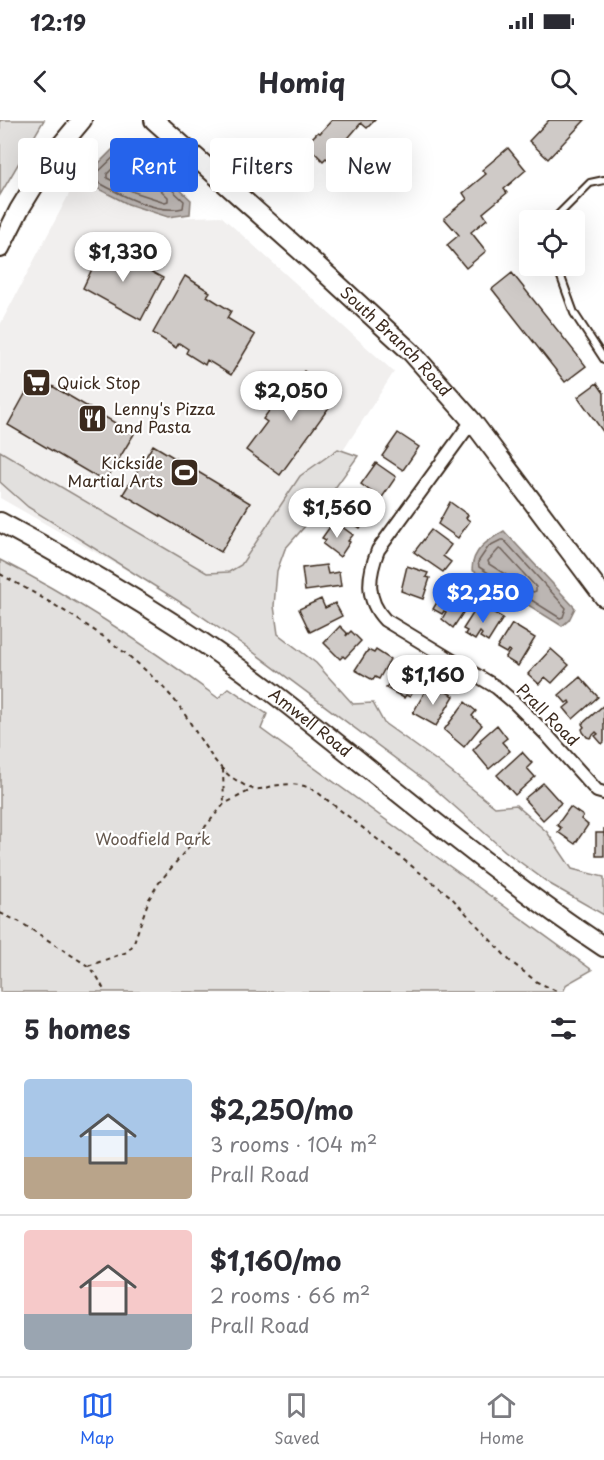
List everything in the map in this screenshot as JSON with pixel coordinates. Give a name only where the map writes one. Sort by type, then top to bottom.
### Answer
[{"type":"street","points":[[0,248],[19,210],[52,156],[82,120]]},
{"type":"street","name":"South Branch Road","points":[[154,120],[412,353],[472,421],[604,597]]},
{"type":"street","name":"Prall Road","points":[[472,421],[378,550],[371,570],[373,602],[377,612],[386,620],[503,692],[546,734],[597,791],[604,793]]},
{"type":"street","name":"Amwell Road","points":[[0,522],[126,593],[188,632],[272,692],[528,895],[604,947]]},
{"type":"lane","points":[[563,210],[590,183],[604,180]]},
{"type":"lane","points":[[561,276],[574,312],[604,359]]},
{"type":"path","points":[[0,574],[134,658],[173,698],[223,769],[253,789]]},
{"type":"path","points":[[223,769],[224,804]]},
{"type":"path","points":[[88,966],[127,952],[133,945],[149,899],[158,884],[224,804],[253,789],[302,784],[317,792],[450,896],[510,961],[537,982],[559,992]]},
{"type":"path","points":[[0,913],[20,922],[88,966],[98,978],[105,992]]},
{"type":"shaded area","points":[[98,188],[165,218],[221,216],[394,372],[228,628],[0,498],[0,325],[70,192],[98,192]]},
{"type":"green space","points":[[0,120],[44,120],[33,138],[18,138],[18,164],[0,195]]},
{"type":"green space","points":[[338,449],[358,456],[320,509],[285,549],[277,571],[274,606],[278,634],[316,663],[353,704],[373,703],[384,723],[440,763],[495,807],[516,805],[547,832],[572,869],[604,877],[604,915],[550,884],[505,851],[428,783],[245,646],[188,607],[28,507],[0,482],[0,451],[207,573],[229,572],[241,565],[300,476]]},
{"type":"green space","name":"Woodfield Park","points":[[0,560],[112,624],[218,698],[229,688],[267,714],[261,729],[592,970],[567,984],[563,992],[0,992]]},
{"type":"water","points":[[110,152],[110,192],[182,192],[191,200],[190,214],[168,217],[128,204],[98,189],[98,164]]},
{"type":"water","points":[[504,531],[575,608],[569,620],[562,626],[472,570],[478,551]]},
{"type":"building","points":[[332,120],[375,120],[367,128],[361,123],[348,138],[326,138],[326,158],[323,161],[314,152],[314,138],[312,138],[318,132],[320,133]]},
{"type":"building","points":[[549,120],[585,120],[548,159],[529,141]]},
{"type":"building","points":[[508,148],[526,170],[504,189],[507,193],[483,213],[487,219],[471,232],[486,251],[466,268],[447,245],[459,235],[444,218],[467,199],[463,193],[486,174],[482,170]]},
{"type":"building","points":[[103,246],[163,278],[141,320],[83,288]]},
{"type":"building","points":[[512,273],[586,366],[565,382],[492,289]]},
{"type":"building","points":[[185,276],[210,292],[207,296],[231,311],[227,318],[255,335],[231,375],[207,360],[205,365],[186,353],[188,349],[179,343],[176,348],[153,333]]},
{"type":"building","points":[[304,371],[338,395],[280,475],[246,450],[267,422],[263,419],[280,396],[284,399]]},
{"type":"building","points":[[35,376],[134,434],[105,482],[8,425]]},
{"type":"building","points":[[597,383],[604,393],[604,433],[578,397]]},
{"type":"building","points":[[398,433],[419,447],[403,470],[382,456]]},
{"type":"building","points":[[153,445],[250,503],[221,552],[123,494]]},
{"type":"building","points":[[376,463],[396,477],[381,499],[361,484]]},
{"type":"building","points":[[355,492],[375,507],[360,528],[340,514]]},
{"type":"building","points":[[450,502],[468,515],[466,518],[470,521],[458,538],[438,524]]},
{"type":"building","points":[[334,521],[353,535],[340,557],[323,544],[326,540],[322,538]]},
{"type":"building","points":[[431,530],[451,545],[443,556],[451,562],[443,572],[414,552]]},
{"type":"building","points":[[326,565],[328,574],[339,572],[341,586],[305,591],[302,568]]},
{"type":"building","points":[[407,566],[428,573],[426,577],[430,578],[423,599],[401,591]]},
{"type":"building","points":[[447,585],[472,599],[453,628],[442,619],[446,612],[442,614],[433,609]]},
{"type":"building","points":[[321,599],[325,608],[335,603],[342,616],[310,632],[299,609]]},
{"type":"building","points":[[479,604],[503,618],[488,642],[480,637],[482,634],[480,632],[475,640],[465,634],[467,631],[463,629]]},
{"type":"building","points":[[512,624],[535,638],[518,666],[505,658],[510,651],[506,653],[497,648]]},
{"type":"building","points":[[340,626],[347,633],[346,636],[351,631],[361,641],[345,658],[343,656],[340,659],[324,643]]},
{"type":"building","points":[[551,649],[569,665],[552,683],[545,677],[539,684],[528,674]]},
{"type":"building","points":[[368,650],[374,653],[376,650],[390,659],[379,679],[375,677],[373,680],[355,670]]},
{"type":"building","points":[[398,667],[405,672],[407,668],[421,677],[410,697],[406,695],[404,698],[386,688]]},
{"type":"building","points":[[580,677],[598,697],[573,719],[564,708],[570,703],[569,701],[566,703],[559,695]]},
{"type":"building","points":[[427,688],[436,693],[433,697],[435,698],[441,689],[454,696],[436,726],[413,713]]},
{"type":"building","points":[[465,702],[476,711],[472,716],[482,725],[464,747],[444,730]]},
{"type":"building","points":[[604,705],[604,742],[602,744],[595,736],[598,734],[596,732],[590,738],[587,737],[583,732],[582,724]]},
{"type":"building","points":[[497,725],[507,738],[502,742],[510,751],[489,769],[473,750],[481,742],[480,740]]},
{"type":"building","points":[[522,752],[532,763],[527,768],[535,777],[515,795],[497,775]]},
{"type":"building","points":[[543,783],[561,803],[543,820],[524,799]]},
{"type":"building","points":[[570,807],[583,816],[581,819],[588,825],[575,844],[558,832],[561,828],[557,825]]},
{"type":"building","points":[[596,833],[604,833],[604,856],[596,856]]},
{"type":"place","name":"Quick Stop","points":[[36,383]]},
{"type":"place","name":"Lenny's Pizza and Pasta","points":[[93,418]]},
{"type":"place","name":"Kickside Martial Arts","points":[[184,472]]}]
